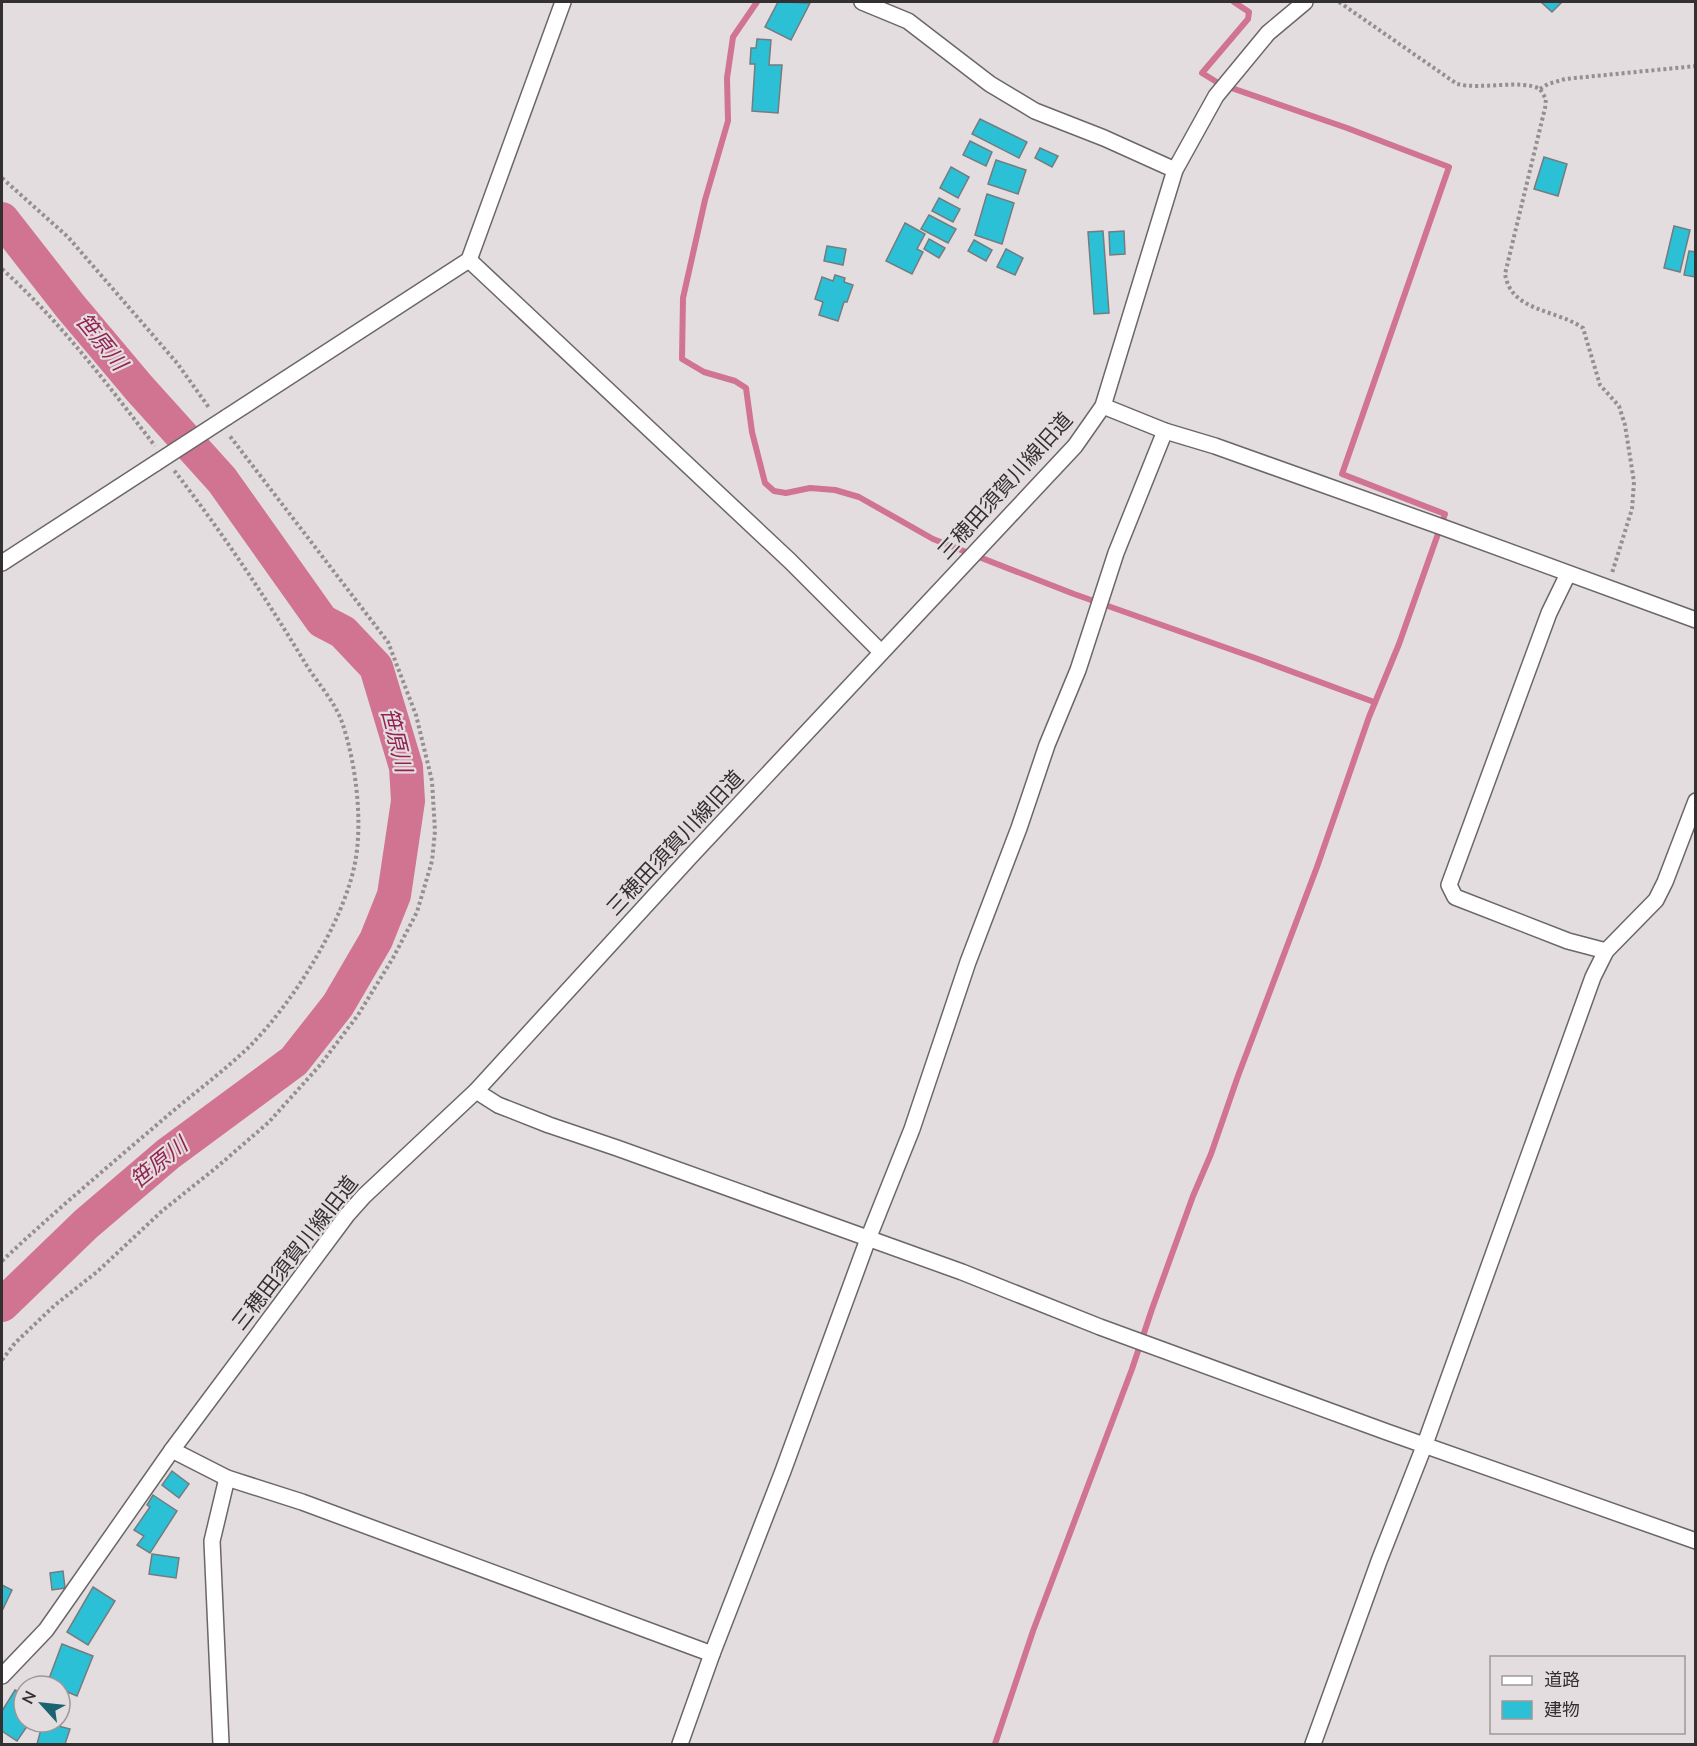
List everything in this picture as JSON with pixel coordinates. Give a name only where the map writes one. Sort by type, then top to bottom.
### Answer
[{"type":"street","points":[[2,563],[157,456],[222,420],[469,260],[563,2]]},
{"type":"street","points":[[862,2],[908,21],[990,84],[1035,111],[1104,138],[1175,170]]},
{"type":"street","name":"三穂田須賀川線旧道","points":[[2,1676],[46,1630],[172,1450],[347,1215],[364,1196],[476,1091],[881,652],[1075,446],[1103,406],[1175,170],[1216,96],[1268,33],[1305,2]]},
{"type":"street","points":[[469,260],[790,561],[881,652]]},
{"type":"street","points":[[1103,406],[1165,431],[1215,446],[1431,523],[1695,620]]},
{"type":"street","points":[[680,1744],[868,1239],[912,1130],[968,962],[1019,828],[1047,745],[1078,670],[1116,553],[1165,431]]},
{"type":"street","points":[[1568,574],[1549,613],[1449,885],[1455,897],[1568,941],[1606,951]]},
{"type":"street","points":[[1313,1744],[1379,1561],[1425,1444],[1593,977],[1606,951],[1656,900],[1695,801]]},
{"type":"street","points":[[476,1091],[498,1105],[549,1125],[962,1272],[1111,1331],[1695,1541]]},
{"type":"street","points":[[172,1450],[227,1478],[302,1502],[712,1654]]},
{"type":"street","points":[[221,1744],[212,1540],[227,1478]]},
{"type":"path","points":[[1339,2],[1457,84],[1473,87],[1530,86],[1540,89],[1546,99],[1505,274],[1506,281],[1514,295],[1526,304],[1566,318],[1582,328],[1600,386],[1619,406],[1625,425],[1634,482],[1632,509],[1607,588]]},
{"type":"path","points":[[1540,89],[1565,79],[1695,66]]},
{"type":"path","points":[[2,178],[68,237],[177,363],[388,642],[416,715],[432,781],[435,831],[432,861],[417,912],[393,958],[358,1015],[321,1064],[269,1122],[162,1211],[98,1271],[55,1305],[15,1343],[2,1360]]},
{"type":"path","points":[[2,269],[45,313],[109,386],[157,456]]},
{"type":"path","points":[[2,1261],[29,1235],[250,1046],[308,971],[346,896],[355,863],[359,830],[357,794],[343,724],[330,699],[314,678],[258,586],[211,517],[172,467]]},
{"type":"building","points":[[778,2],[810,3],[791,40],[765,27]]},
{"type":"building","points":[[1541,2],[1562,2],[1552,12]]},
{"type":"building","points":[[757,39],[771,40],[769,65],[782,65],[778,113],[752,111],[755,64],[750,64],[751,48],[756,48]]},
{"type":"building","points":[[980,119],[1027,142],[1019,158],[972,134]]},
{"type":"building","points":[[970,141],[992,152],[986,166],[963,155]]},
{"type":"building","points":[[1040,148],[1058,156],[1052,167],[1035,158]]},
{"type":"building","points":[[1544,157],[1567,164],[1558,196],[1534,189]]},
{"type":"building","points":[[996,160],[1026,170],[1018,194],[988,184]]},
{"type":"building","points":[[951,167],[969,177],[958,198],[940,188]]},
{"type":"building","points":[[987,194],[1014,203],[1002,244],[975,235]]},
{"type":"building","points":[[939,198],[960,209],[953,222],[932,211]]},
{"type":"building","points":[[929,215],[956,229],[948,243],[921,229]]},
{"type":"building","points":[[905,223],[925,234],[917,249],[923,252],[912,274],[886,261]]},
{"type":"building","points":[[1674,226],[1690,230],[1680,272],[1664,268]]},
{"type":"building","points":[[1103,231],[1109,313],[1094,314],[1088,232]]},
{"type":"building","points":[[1124,231],[1125,254],[1110,255],[1109,232]]},
{"type":"building","points":[[929,239],[945,248],[939,258],[924,249]]},
{"type":"building","points":[[974,240],[992,250],[986,261],[968,251]]},
{"type":"building","points":[[827,246],[846,249],[843,265],[824,261]]},
{"type":"building","points":[[1006,249],[1023,258],[1015,275],[997,267]]},
{"type":"building","points":[[1689,251],[1696,252],[1696,277],[1684,275]]},
{"type":"building","points":[[835,275],[845,278],[844,282],[853,285],[838,321],[819,315],[823,302],[815,299],[822,277],[833,281]]},
{"type":"building","points":[[172,1471],[189,1484],[179,1498],[162,1485]]},
{"type":"building","points":[[153,1495],[177,1511],[150,1553],[137,1545],[144,1536],[134,1530],[150,1507],[147,1505]]},
{"type":"building","points":[[152,1554],[179,1558],[176,1578],[149,1574]]},
{"type":"building","points":[[63,1571],[65,1588],[52,1590],[50,1573]]},
{"type":"building","points":[[2,1585],[12,1590],[2,1611]]},
{"type":"building","points":[[93,1587],[115,1601],[88,1645],[67,1632]]},
{"type":"building","points":[[62,1644],[93,1656],[77,1696],[72,1694],[72,1674],[51,1674]]},
{"type":"building","points":[[12,1695],[12,1734],[22,1734],[17,1741],[2,1731],[2,1711]]},
{"type":"building","points":[[40,1734],[68,1734],[65,1744],[37,1744]]},
{"type":"waterway","points":[[757,2],[733,37],[727,78],[728,121],[705,200],[683,298],[682,359],[704,372],[735,381],[746,388],[752,432],[765,483],[774,491],[786,493],[810,488],[835,490],[859,497],[933,539],[1074,594],[1374,702]]},
{"type":"waterway","points":[[995,1744],[1033,1631],[1132,1369],[1193,1196],[1211,1154],[1445,514],[1342,474],[1449,167],[1347,128],[1220,84],[1202,73],[1248,19],[1249,12],[1234,2]]},
{"type":"waterway","name":"笹原川","points":[[2,219],[70,306],[139,388],[222,480],[322,621],[343,632],[376,667],[406,767],[408,801],[394,895],[376,940],[338,1005],[294,1061],[168,1154],[86,1224],[2,1305]]}]
